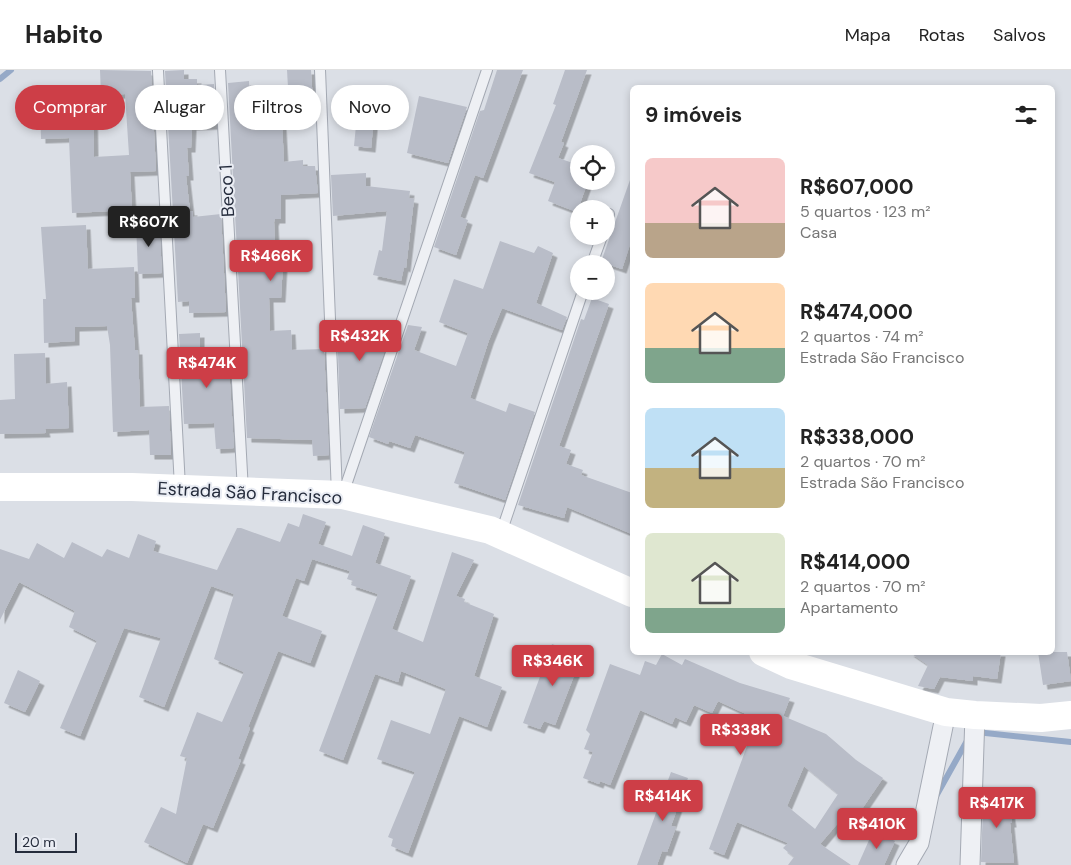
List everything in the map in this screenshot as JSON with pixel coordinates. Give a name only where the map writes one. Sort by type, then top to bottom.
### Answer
[{"type":"main road","name":"Estrada São Francisco","points":[[0,487],[180,489],[340,495],[501,533],[630,592]]},
{"type":"main road","points":[[769,655],[791,666],[946,712],[974,727],[1071,715]]},
{"type":"street","points":[[906,865],[919,843],[946,712]]},
{"type":"street","points":[[970,865],[974,727]]},
{"type":"lane","name":"Beco 1","points":[[220,70],[243,491]]},
{"type":"lane","points":[[320,70],[340,495]]},
{"type":"lane","points":[[340,495],[487,70]]},
{"type":"lane","points":[[158,71],[180,489]]},
{"type":"lane","points":[[501,533],[580,300]]},
{"type":"building","points":[[100,70],[151,71],[152,85],[135,85],[135,130],[154,130],[156,171],[130,172],[132,210],[72,213],[69,138],[41,139],[41,130],[94,130],[94,157],[129,155],[125,85],[101,85]]},
{"type":"building","points":[[184,70],[184,79],[197,79],[197,85],[166,85],[165,71]]},
{"type":"building","points":[[287,70],[311,70],[312,85],[288,85]]},
{"type":"building","points":[[497,70],[523,70],[483,178],[475,175],[460,217],[468,220],[456,255],[434,247],[480,111],[484,110]]},
{"type":"building","points":[[565,70],[587,70],[561,142],[564,143],[558,158],[570,162],[570,190],[585,190],[581,200],[570,200],[570,209],[548,201],[555,182],[529,173],[556,105],[553,104]]},
{"type":"building","points":[[249,81],[249,85],[234,85],[234,130],[282,130],[284,162],[303,160],[303,166],[315,166],[318,193],[281,195],[281,219],[275,219],[274,222],[276,262],[283,263],[281,298],[269,298],[270,331],[291,330],[292,350],[324,349],[329,455],[313,456],[312,440],[247,438],[228,83]]},
{"type":"building","points":[[419,96],[467,107],[448,163],[407,153]]},
{"type":"building","points":[[168,130],[192,130],[191,148],[187,148],[189,176],[186,176],[190,211],[193,211],[193,217],[221,214],[226,312],[189,313],[189,301],[178,302]]},
{"type":"building","points":[[356,130],[373,130],[371,148],[354,146]]},
{"type":"building","points":[[366,173],[366,186],[410,191],[409,198],[414,199],[406,268],[404,267],[401,281],[373,275],[379,250],[382,251],[387,211],[333,216],[331,175]]},
{"type":"building","points":[[630,180],[630,244],[622,269],[615,267],[615,255],[603,255],[607,245],[615,245],[615,222]]},
{"type":"building","points":[[159,221],[162,273],[138,274],[136,222]]},
{"type":"building","points":[[86,225],[88,269],[134,267],[135,298],[131,298],[135,350],[138,350],[140,407],[169,406],[171,455],[150,455],[149,430],[113,432],[110,345],[107,326],[75,327],[75,341],[44,343],[43,299],[46,299],[41,227]]},
{"type":"building","points":[[500,241],[534,253],[538,246],[553,253],[536,303],[567,317],[562,330],[502,308],[489,340],[470,398],[506,412],[509,403],[535,412],[505,500],[454,483],[465,452],[415,435],[410,448],[389,441],[388,444],[369,437],[408,325],[422,327],[414,350],[456,366],[468,333],[439,322],[454,279],[483,289]]},
{"type":"building","points":[[591,300],[609,304],[559,446],[571,450],[566,464],[583,470],[581,475],[630,492],[630,533],[567,507],[564,518],[518,505],[581,319],[584,320]]},
{"type":"building","points":[[394,324],[365,408],[340,409],[337,327]]},
{"type":"building","points":[[200,333],[200,352],[228,351],[234,448],[216,449],[214,423],[184,424],[179,334]]},
{"type":"building","points":[[45,353],[46,384],[67,382],[69,428],[45,429],[46,433],[0,434],[0,400],[15,399],[14,354]]},
{"type":"building","points":[[303,514],[326,522],[318,544],[352,556],[363,525],[385,533],[375,563],[411,576],[392,629],[423,642],[452,552],[474,560],[456,596],[465,599],[464,602],[494,614],[474,676],[502,687],[487,727],[459,716],[408,853],[391,846],[393,839],[388,837],[415,772],[377,759],[391,720],[430,734],[446,689],[401,671],[398,682],[375,674],[343,760],[319,751],[378,594],[351,585],[353,581],[347,579],[350,571],[312,559],[304,581],[296,578],[282,616],[322,631],[310,663],[278,651],[248,727],[250,728],[238,759],[241,760],[213,828],[203,824],[187,863],[144,842],[161,807],[176,814],[187,758],[180,756],[197,712],[222,722],[244,672],[214,659],[234,594],[211,586],[164,707],[139,697],[161,638],[124,628],[80,736],[60,728],[97,641],[69,627],[75,611],[19,582],[0,620],[0,549],[29,559],[37,543],[64,558],[72,542],[102,557],[107,549],[129,558],[138,534],[156,541],[153,551],[217,570],[237,528],[280,542],[288,523],[299,527]]},
{"type":"building","points":[[552,644],[582,655],[555,725],[544,721],[540,729],[523,723]]},
{"type":"building","points":[[1055,652],[1067,652],[1071,681],[1043,685],[1038,655],[1055,655]]},
{"type":"building","points":[[661,655],[664,655],[682,665],[685,659],[740,683],[790,698],[783,716],[826,734],[856,760],[883,778],[853,822],[844,816],[820,844],[851,865],[788,865],[794,857],[783,848],[788,843],[737,822],[724,855],[709,849],[757,719],[718,701],[712,713],[694,705],[686,722],[675,717],[672,724],[640,710],[610,785],[600,781],[599,784],[583,778],[593,752],[584,749],[590,734],[586,730],[610,664],[640,675],[645,661],[656,665]],"holes":[[[804,766],[838,794],[815,829],[787,806]]]},
{"type":"building","points":[[913,655],[1001,655],[997,679],[973,676],[973,681],[940,677],[934,689],[918,686],[928,665]]},
{"type":"building","points":[[18,670],[40,681],[25,712],[4,703]]},
{"type":"building","points":[[671,772],[688,778],[671,826],[676,827],[667,852],[662,851],[657,865],[637,865]]},
{"type":"building","points":[[1006,787],[1012,823],[1010,823],[1014,863],[981,862],[983,807],[989,807],[986,790]]},
{"type":"building","points":[[873,831],[895,841],[884,865],[858,865]]},
{"type":"waterway","points":[[0,79],[11,70]]},
{"type":"waterway","points":[[976,732],[1071,742]]},
{"type":"waterway","points":[[935,798],[968,739]]}]
